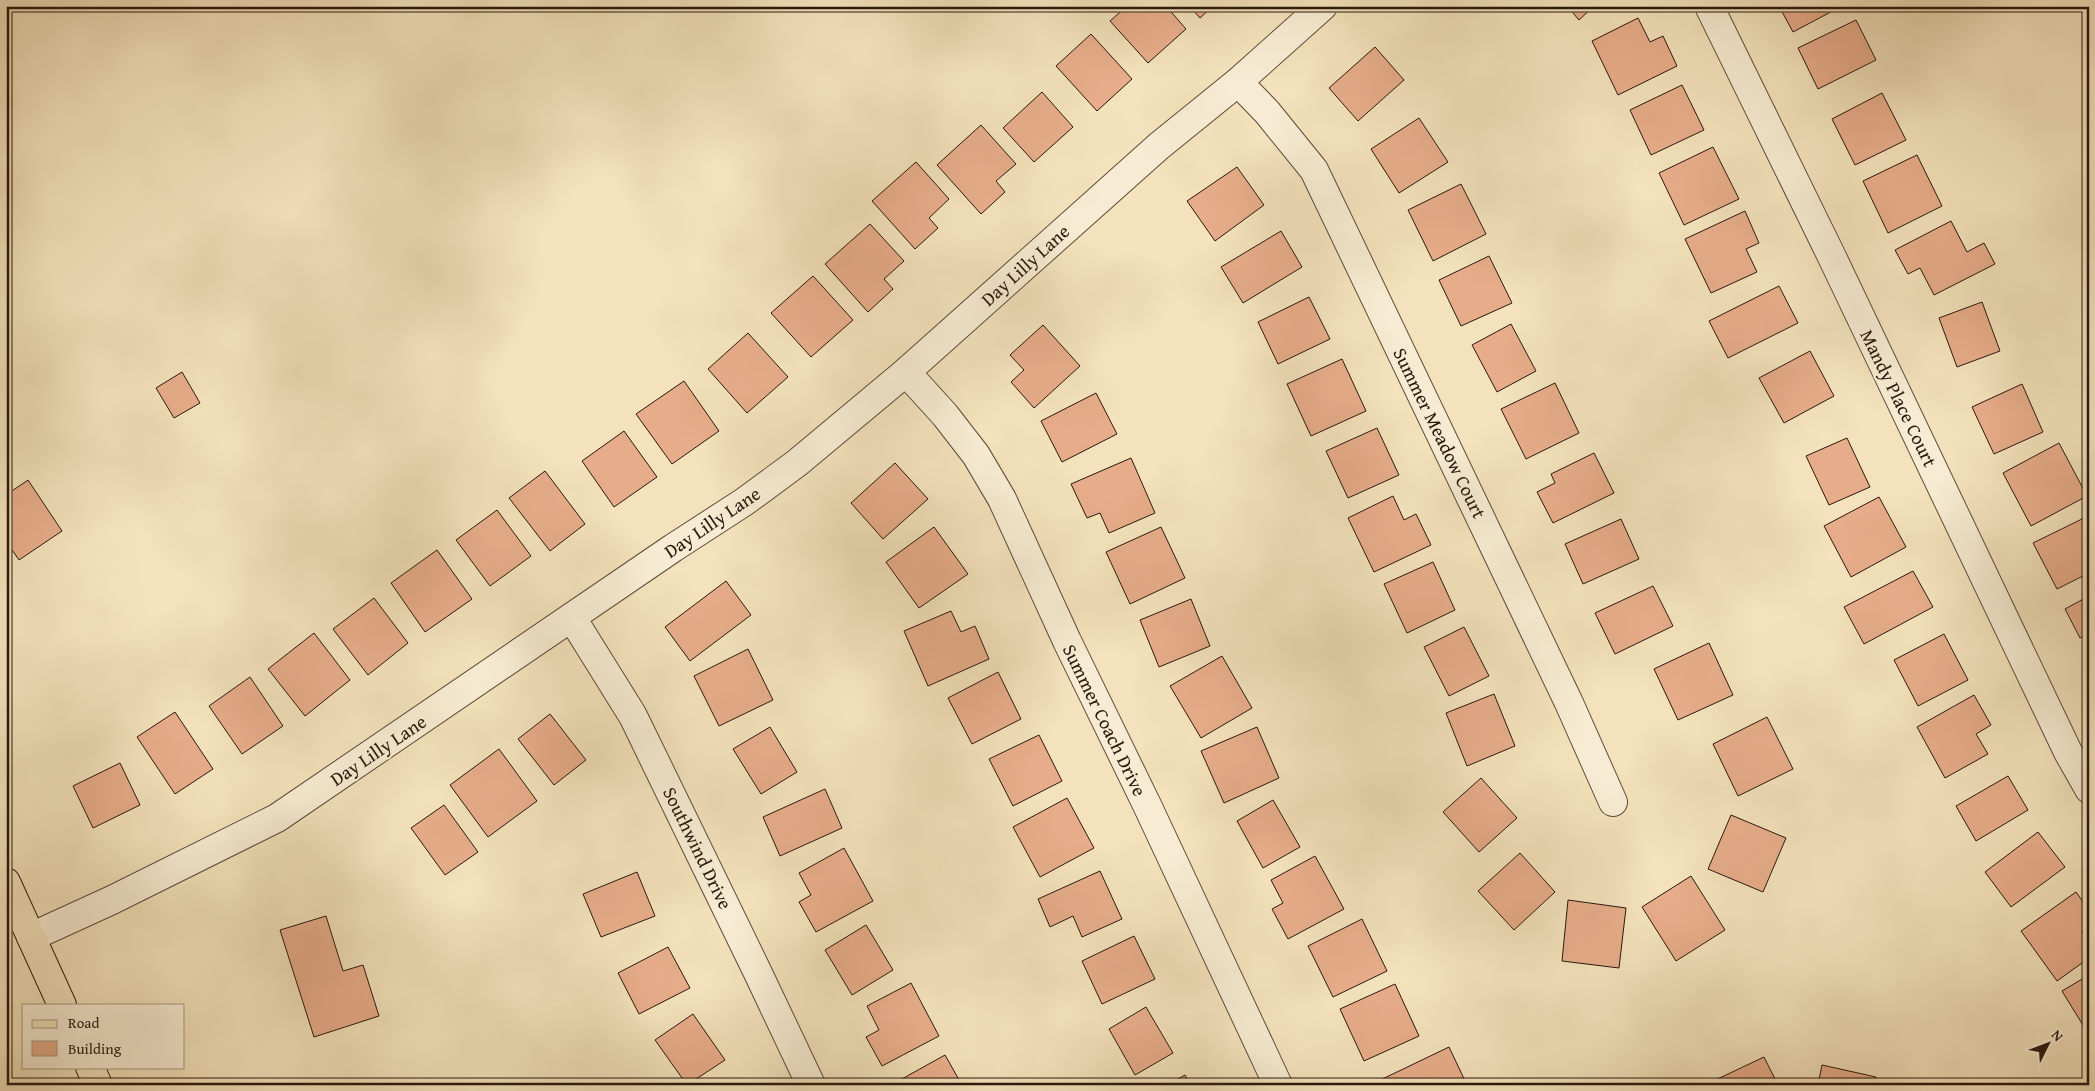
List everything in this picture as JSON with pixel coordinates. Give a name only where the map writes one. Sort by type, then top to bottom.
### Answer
[{"type":"main road","points":[[6,882],[62,1004]]},
{"type":"main road","points":[[90,1068],[98,1085]]},
{"type":"street","name":"Day Lilly Lane","points":[[31,937],[112,900],[277,818],[752,496],[797,463],[906,372],[1152,153],[1238,82],[1323,6]]},
{"type":"street","name":"Mandy Place Court","points":[[1709,6],[1832,257],[2064,743],[2089,789]]},
{"type":"street","name":"Summer Meadow Court","points":[[1238,82],[1267,112],[1314,170],[1564,694],[1613,802]]},
{"type":"street","name":"Summer Coach Drive","points":[[906,372],[945,415],[976,455],[1002,499],[1066,641],[1147,805],[1278,1085]]},
{"type":"street","name":"Southwind Drive","points":[[572,618],[633,716],[811,1085]]},
{"type":"building","points":[[1127,6],[1166,6],[1186,29],[1148,63],[1110,21]]},
{"type":"building","points":[[1189,6],[1213,6],[1200,18]]},
{"type":"building","points":[[1567,6],[1594,6],[1579,20]]},
{"type":"building","points":[[1779,6],[1842,6],[1793,32]]},
{"type":"building","points":[[1638,18],[1650,42],[1663,36],[1677,66],[1618,95],[1592,41]]},
{"type":"building","points":[[1856,20],[1876,60],[1818,89],[1798,48]]},
{"type":"building","points":[[1091,34],[1132,79],[1097,111],[1056,66]]},
{"type":"building","points":[[1375,47],[1404,80],[1358,121],[1329,88]]},
{"type":"building","points":[[1682,85],[1704,130],[1651,155],[1630,110]]},
{"type":"building","points":[[1042,92],[1073,127],[1034,162],[1003,128]]},
{"type":"building","points":[[1882,93],[1906,140],[1855,165],[1832,119]]},
{"type":"building","points":[[1419,118],[1448,162],[1399,193],[1371,149]]},
{"type":"building","points":[[981,125],[1016,164],[996,181],[1005,192],[981,214],[937,165]]},
{"type":"building","points":[[1713,147],[1739,199],[1684,225],[1659,173]]},
{"type":"building","points":[[1917,155],[1942,206],[1888,233],[1863,181]]},
{"type":"building","points":[[916,162],[949,199],[929,218],[938,228],[915,249],[872,201]]},
{"type":"building","points":[[1237,167],[1264,205],[1215,241],[1187,201]]},
{"type":"building","points":[[1461,184],[1486,234],[1433,261],[1408,210]]},
{"type":"building","points":[[1745,211],[1759,243],[1746,249],[1757,272],[1711,293],[1685,239]]},
{"type":"building","points":[[1951,221],[1967,252],[1984,243],[1995,264],[1934,295],[1920,268],[1908,274],[1895,250]]},
{"type":"building","points":[[870,224],[904,261],[884,279],[893,289],[868,312],[825,264]]},
{"type":"building","points":[[1281,231],[1302,267],[1243,303],[1221,267]]},
{"type":"building","points":[[1489,256],[1512,303],[1461,326],[1439,280]]},
{"type":"building","points":[[813,276],[853,320],[811,357],[771,313]]},
{"type":"building","points":[[1779,286],[1798,323],[1728,358],[1709,321]]},
{"type":"building","points":[[1309,297],[1330,339],[1278,364],[1258,322]]},
{"type":"building","points":[[1982,302],[2000,351],[1957,367],[1939,318]]},
{"type":"building","points":[[1511,324],[1536,371],[1497,392],[1472,345]]},
{"type":"building","points":[[1043,325],[1080,366],[1034,408],[1011,382],[1024,370],[1010,355]]},
{"type":"building","points":[[748,333],[788,377],[747,413],[708,369]]},
{"type":"building","points":[[1810,351],[1834,396],[1784,423],[1759,378]]},
{"type":"building","points":[[1342,359],[1366,411],[1311,436],[1287,384]]},
{"type":"building","points":[[182,372],[200,403],[174,418],[156,388]]},
{"type":"building","points":[[684,381],[719,431],[672,464],[636,414]]},
{"type":"building","points":[[1555,383],[1579,433],[1526,459],[1501,409]]},
{"type":"building","points":[[2022,384],[2043,432],[1994,454],[1972,407]]},
{"type":"building","points":[[1096,393],[1117,434],[1062,462],[1041,421]]},
{"type":"building","points":[[1377,428],[1399,475],[1348,498],[1326,451]]},
{"type":"building","points":[[624,431],[657,477],[614,507],[582,461]]},
{"type":"building","points":[[1847,438],[1870,487],[1829,505],[1806,456]]},
{"type":"building","points":[[2059,443],[2087,496],[2031,526],[2003,473]]},
{"type":"building","points":[[1594,453],[1614,493],[1553,523],[1537,492],[1555,483],[1551,474]]},
{"type":"building","points":[[1131,458],[1155,513],[1109,533],[1100,513],[1087,518],[1071,484]]},
{"type":"building","points":[[895,463],[928,499],[883,539],[851,503]]},
{"type":"building","points":[[545,471],[585,524],[550,551],[509,498]]},
{"type":"building","points":[[28,480],[62,531],[19,560],[6,541],[6,495]]},
{"type":"building","points":[[1393,496],[1404,520],[1416,514],[1431,545],[1374,572],[1348,518]]},
{"type":"building","points":[[1879,497],[1906,547],[1851,577],[1824,526]]},
{"type":"building","points":[[497,510],[531,556],[490,586],[456,540]]},
{"type":"building","points":[[2084,518],[2089,529],[2089,573],[2057,589],[2033,543]]},
{"type":"building","points":[[1621,519],[1639,559],[1583,584],[1565,544]]},
{"type":"building","points":[[934,527],[968,574],[919,608],[886,562]]},
{"type":"building","points":[[1161,527],[1185,578],[1130,604],[1106,552]]},
{"type":"building","points":[[437,550],[472,599],[425,632],[391,583]]},
{"type":"building","points":[[1433,562],[1455,610],[1407,633],[1384,584]]},
{"type":"building","points":[[1913,571],[1933,607],[1864,644],[1844,607]]},
{"type":"building","points":[[726,581],[751,615],[690,661],[665,627]]},
{"type":"building","points":[[1653,586],[1673,626],[1615,654],[1595,613]]},
{"type":"building","points":[[2089,596],[2089,634],[2080,638],[2065,609]]},
{"type":"building","points":[[374,598],[408,643],[368,675],[333,629]]},
{"type":"building","points":[[1191,599],[1210,646],[1159,667],[1140,620]]},
{"type":"building","points":[[951,611],[961,632],[975,626],[989,659],[928,686],[904,631]]},
{"type":"building","points":[[1464,627],[1489,676],[1449,696],[1424,647]]},
{"type":"building","points":[[314,633],[350,680],[305,716],[268,669]]},
{"type":"building","points":[[1944,634],[1968,680],[1918,706],[1894,660]]},
{"type":"building","points":[[1709,643],[1733,695],[1678,720],[1654,669]]},
{"type":"building","points":[[748,649],[773,700],[719,726],[694,676]]},
{"type":"building","points":[[1222,656],[1252,708],[1201,738],[1170,686]]},
{"type":"building","points":[[998,672],[1021,719],[972,744],[948,698]]},
{"type":"building","points":[[250,677],[283,726],[242,754],[209,706]]},
{"type":"building","points":[[1494,694],[1515,746],[1467,766],[1446,713]]},
{"type":"building","points":[[1974,695],[1991,725],[1976,734],[1988,754],[1945,778],[1917,727]]},
{"type":"building","points":[[175,712],[213,769],[175,794],[137,737]]},
{"type":"building","points":[[550,714],[586,760],[554,785],[518,739]]},
{"type":"building","points":[[1767,717],[1793,769],[1738,796],[1713,744]]},
{"type":"building","points":[[770,727],[797,772],[761,794],[733,749]]},
{"type":"building","points":[[1257,727],[1279,778],[1224,803],[1201,751]]},
{"type":"building","points":[[1039,735],[1062,781],[1013,806],[989,759]]},
{"type":"building","points":[[499,749],[537,801],[488,837],[450,785]]},
{"type":"building","points":[[120,763],[140,805],[93,828],[73,786]]},
{"type":"building","points":[[2008,776],[2028,810],[1976,841],[1956,806]]},
{"type":"building","points":[[1481,778],[1517,818],[1479,852],[1443,812]]},
{"type":"building","points":[[825,789],[842,828],[780,856],[763,817]]},
{"type":"building","points":[[1067,798],[1094,848],[1040,877],[1013,827]]},
{"type":"building","points":[[1273,800],[1300,847],[1263,868],[1237,821]]},
{"type":"building","points":[[444,805],[478,852],[445,875],[411,828]]},
{"type":"building","points":[[1731,815],[1786,838],[1763,892],[1708,869]]},
{"type":"building","points":[[2038,832],[2065,867],[2011,907],[1985,872]]},
{"type":"building","points":[[844,848],[873,901],[816,932],[799,902],[811,895],[799,873]]},
{"type":"building","points":[[1520,853],[1555,892],[1514,930],[1478,891]]},
{"type":"building","points":[[1315,856],[1344,909],[1288,939],[1272,909],[1283,903],[1271,880]]},
{"type":"building","points":[[1100,871],[1122,919],[1082,937],[1073,916],[1050,927],[1038,899]]},
{"type":"building","points":[[637,872],[655,916],[601,937],[583,894]]},
{"type":"building","points":[[1691,876],[1725,930],[1676,961],[1642,907]]},
{"type":"building","points":[[2076,892],[2089,910],[2089,927],[2082,932],[2089,941],[2089,958],[2057,981],[2021,931]]},
{"type":"building","points":[[1568,900],[1626,908],[1619,968],[1562,961]]},
{"type":"building","points":[[326,916],[343,971],[363,965],[379,1016],[314,1037],[280,930]]},
{"type":"building","points":[[1362,919],[1387,971],[1333,997],[1308,946]]},
{"type":"building","points":[[866,925],[893,970],[852,995],[825,950]]},
{"type":"building","points":[[1134,936],[1155,979],[1102,1004],[1082,961]]},
{"type":"building","points":[[668,947],[690,988],[639,1014],[618,973]]},
{"type":"building","points":[[2089,975],[2089,1035],[2062,991]]},
{"type":"building","points":[[911,983],[939,1036],[882,1066],[866,1037],[879,1030],[867,1006]]},
{"type":"building","points":[[1395,984],[1419,1036],[1364,1061],[1340,1009]]},
{"type":"building","points":[[1146,1007],[1173,1053],[1135,1075],[1109,1029]]},
{"type":"building","points":[[693,1014],[725,1060],[687,1085],[655,1040]]},
{"type":"building","points":[[1449,1047],[1467,1085],[1372,1084]]},
{"type":"building","points":[[945,1055],[962,1085],[891,1085]]},
{"type":"building","points":[[1764,1057],[1778,1085],[1710,1085],[1709,1083]]},
{"type":"building","points":[[1822,1065],[1876,1077],[1875,1085],[1818,1085]]},
{"type":"building","points":[[1185,1075],[1190,1085],[1167,1085]]}]
